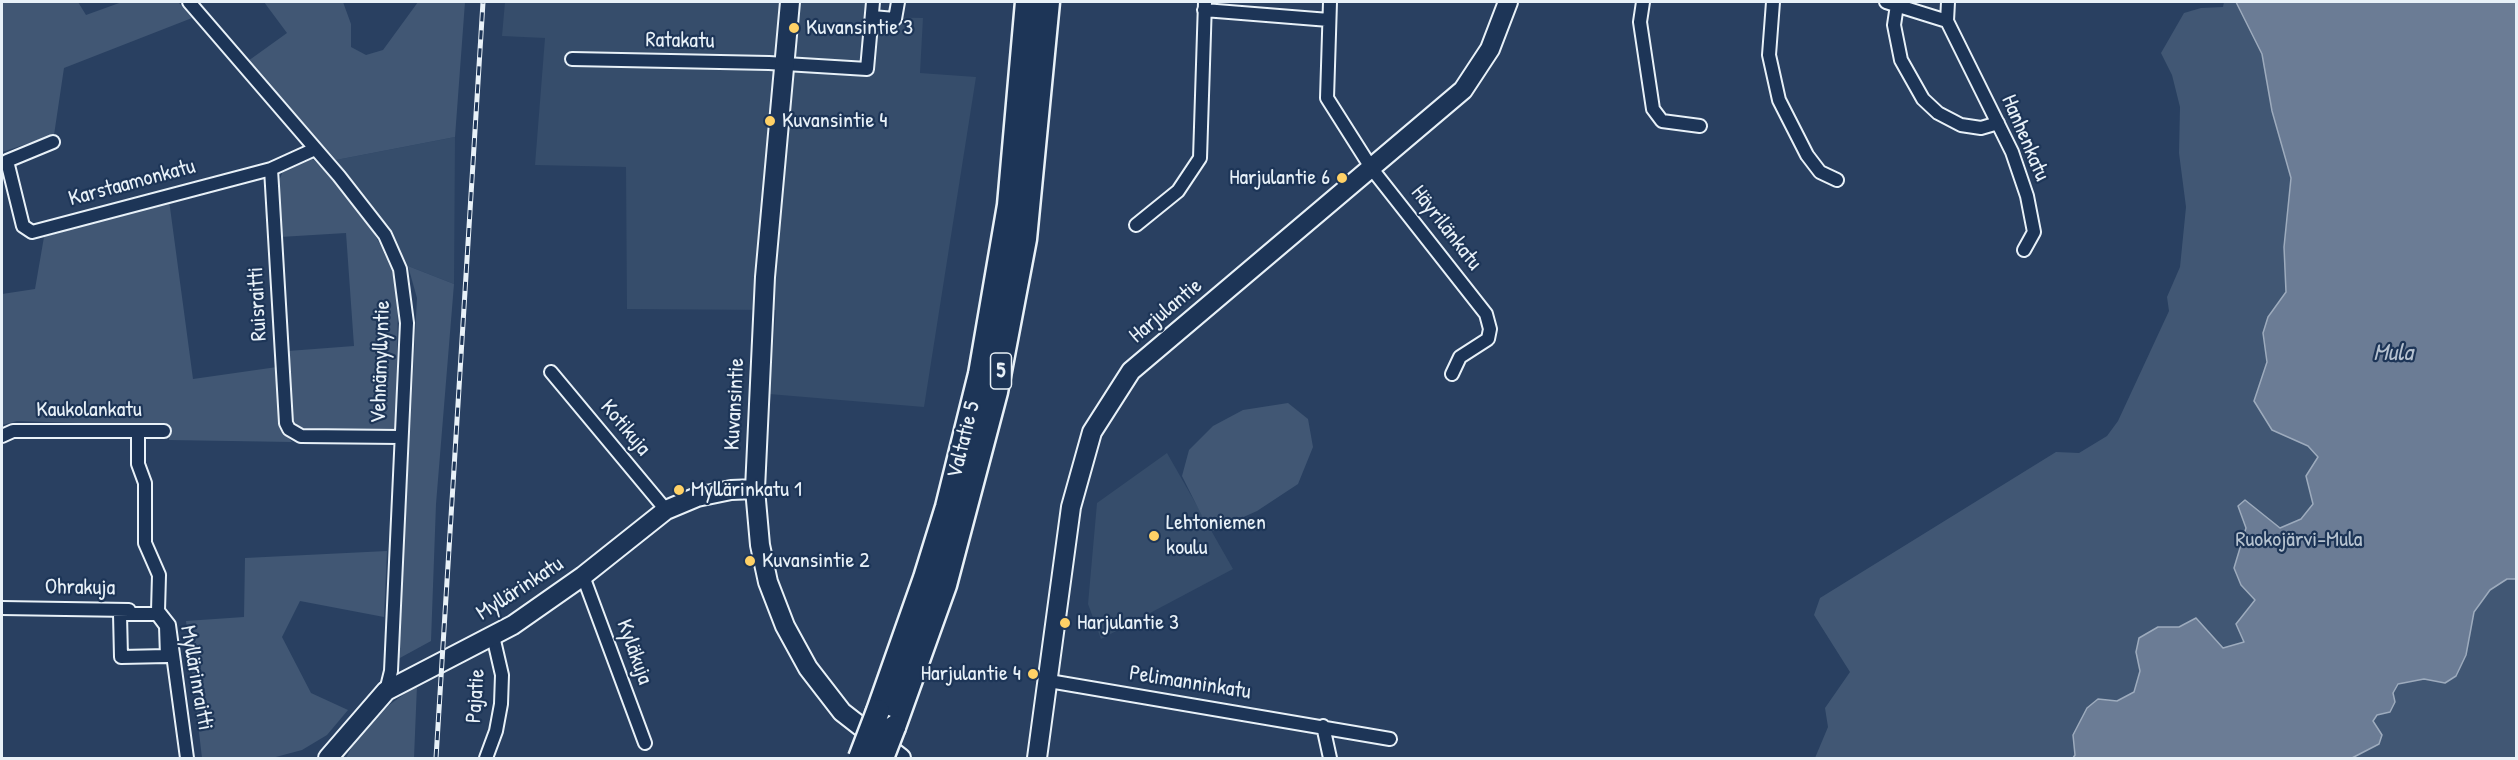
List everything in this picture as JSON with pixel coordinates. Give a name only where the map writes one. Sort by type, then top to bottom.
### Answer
[{"type":"highway","name":"Valtatie 5","points":[[860,759],[926,578],[947,507],[980,374],[1008,205],[1027,2]]},
{"type":"highway","name":"Valtatie 5","points":[[882,759],[945,585],[979,465],[999,381],[1025,239],[1048,2]]},
{"type":"street","name":"Vehnämyllyntie","points":[[189,2],[385,235],[400,269],[407,323],[390,671],[386,691]]},
{"type":"street","name":"Kuvansintie","points":[[790,2],[765,277],[754,489],[762,554],[768,582],[785,626],[808,668],[842,712],[901,759]]},
{"type":"street","points":[[873,2],[872,17],[895,19],[898,2]]},
{"type":"street","name":"Häyrilänkatu","points":[[1330,2],[1327,98],[1372,169],[1486,314],[1490,329],[1488,339],[1460,357],[1452,374]]},
{"type":"street","name":"Harjulantie","points":[[1037,759],[1071,507],[1092,432],[1131,371],[1463,90],[1490,49],[1508,2]]},
{"type":"street","points":[[1643,2],[1640,22],[1653,109],[1662,121],[1701,126]]},
{"type":"street","points":[[1773,2],[1769,55],[1779,100],[1807,154],[1820,172],[1837,180]]},
{"type":"street","points":[[1948,2],[1947,21],[1891,3],[1900,60],[1923,99],[1938,113],[1961,125],[1981,128],[1998,123]]},
{"type":"street","points":[[1136,225],[1178,191],[1200,158],[1205,6],[1329,20]]},
{"type":"street","name":"Ratakatu","points":[[572,59],[867,69],[872,17]]},
{"type":"street","name":"Hanhenkatu","points":[[1947,21],[2012,152],[2027,196],[2034,232],[2024,250]]},
{"type":"street","name":"Karstaamonkatu","points":[[53,142],[6,160],[23,225],[32,232],[271,169],[315,149]]},
{"type":"street","name":"Ruisraitti","points":[[271,169],[286,423],[294,434],[301,436],[400,437]]},
{"type":"street","name":"Kotikuja","points":[[551,372],[666,510]]},
{"type":"street","name":"Kaukolankatu","points":[[7,433],[164,431]]},
{"type":"street","name":"Myllärinraitti","points":[[138,432],[138,465],[145,483],[145,543],[159,575],[158,610],[169,625],[188,759]]},
{"type":"street","name":"Myllärinkatu","points":[[328,759],[386,691],[513,625],[583,576],[666,510],[697,497],[731,490],[754,489]]},
{"type":"street","name":"Kyläkuja","points":[[583,576],[645,743]]},
{"type":"street","name":"Ohrakuja","points":[[2,608],[158,610]]},
{"type":"street","points":[[120,614],[157,614],[166,626],[167,656],[121,657],[120,614]]},
{"type":"street","name":"Pajatie","points":[[486,759],[496,731],[501,694],[502,675],[493,636]]},
{"type":"street","name":"Pelimanninkatu","points":[[1049,681],[1390,739]]},
{"type":"street","points":[[1323,726],[1330,759]]},
{"type":"shaded area","points":[[505,2],[875,2],[873,17],[923,18],[920,73],[976,77],[924,407],[769,394],[776,310],[627,309],[626,167],[535,165],[545,38],[502,36]]},
{"type":"shaded area","points":[[455,137],[454,284],[408,266],[389,232],[336,160]]},
{"type":"shaded area","name":"Lehtoniemen koulu","points":[[1167,453],[1233,569],[1101,639],[1088,604],[1097,503]]},
{"type":"green space","points":[[2,2],[78,2],[86,15],[122,2],[178,2],[192,18],[64,68],[54,135],[2,152]]},
{"type":"green space","points":[[264,2],[343,2],[351,24],[351,47],[366,55],[383,50],[418,2],[465,2],[455,137],[336,160],[248,61],[287,33]]},
{"type":"green space","name":"Ruokojärvi-Mula","points":[[2224,2],[2516,2],[2516,758],[1815,758],[1828,727],[1825,708],[1850,672],[1814,615],[1820,598],[2056,452],[2079,453],[2107,436],[2118,421],[2169,311],[2167,297],[2180,267],[2186,207],[2179,153],[2180,107],[2172,75],[2161,53],[2184,13],[2201,8],[2223,7]]},
{"type":"green space","points":[[311,157],[340,187],[365,219],[392,271],[398,299],[396,423],[395,429],[390,433],[301,431],[292,418],[288,351],[354,346],[346,233],[280,237],[277,190],[279,181],[283,171]]},
{"type":"green space","points":[[169,200],[193,379],[277,367],[280,428],[292,442],[169,440],[169,426],[17,421],[2,425],[2,294],[35,289],[44,237]]},
{"type":"green space","points":[[408,266],[454,284],[436,504],[431,641],[398,659],[417,298]]},
{"type":"green space","points":[[1288,403],[1308,419],[1313,447],[1298,484],[1257,511],[1210,532],[1182,476],[1189,450],[1213,426],[1243,410]]},
{"type":"green space","points":[[387,551],[384,617],[300,601],[282,637],[311,693],[348,710],[327,735],[302,750],[272,758],[202,758],[186,621],[244,617],[245,558]]},
{"type":"green space","points":[[417,685],[414,758],[346,758],[355,741],[389,705]]},
{"type":"water","name":"Mula","points":[[2236,2],[2516,2],[2516,579],[2507,579],[2490,590],[2474,612],[2466,655],[2456,676],[2445,683],[2424,679],[2398,684],[2393,693],[2395,702],[2390,712],[2377,715],[2373,721],[2382,735],[2379,744],[2352,758],[2073,758],[2075,755],[2073,735],[2087,708],[2098,699],[2117,701],[2134,692],[2140,671],[2136,652],[2139,638],[2158,627],[2179,627],[2196,618],[2223,648],[2244,642],[2236,624],[2255,600],[2241,585],[2234,568],[2246,528],[2238,506],[2245,500],[2280,528],[2301,519],[2313,504],[2306,476],[2318,457],[2308,446],[2272,430],[2254,401],[2267,362],[2263,333],[2268,317],[2286,292],[2284,247],[2291,178],[2272,111],[2262,54]]},
{"type":"railway","points":[[436,758],[483,2]]},
{"type":"place","name":"Kuvansintie 3","points":[[794,28]]},
{"type":"place","name":"Kuvansintie 4","points":[[770,121]]},
{"type":"place","name":"Harjulantie 6","points":[[1342,178]]},
{"type":"place","name":"Myllärinkatu 1","points":[[679,490]]},
{"type":"place","name":"Lehtoniemen koulu","points":[[1154,536]]},
{"type":"place","name":"Kuvansintie 2","points":[[750,561]]},
{"type":"place","name":"Harjulantie 3","points":[[1065,623]]},
{"type":"place","name":"Harjulantie 4","points":[[1033,674]]}]
